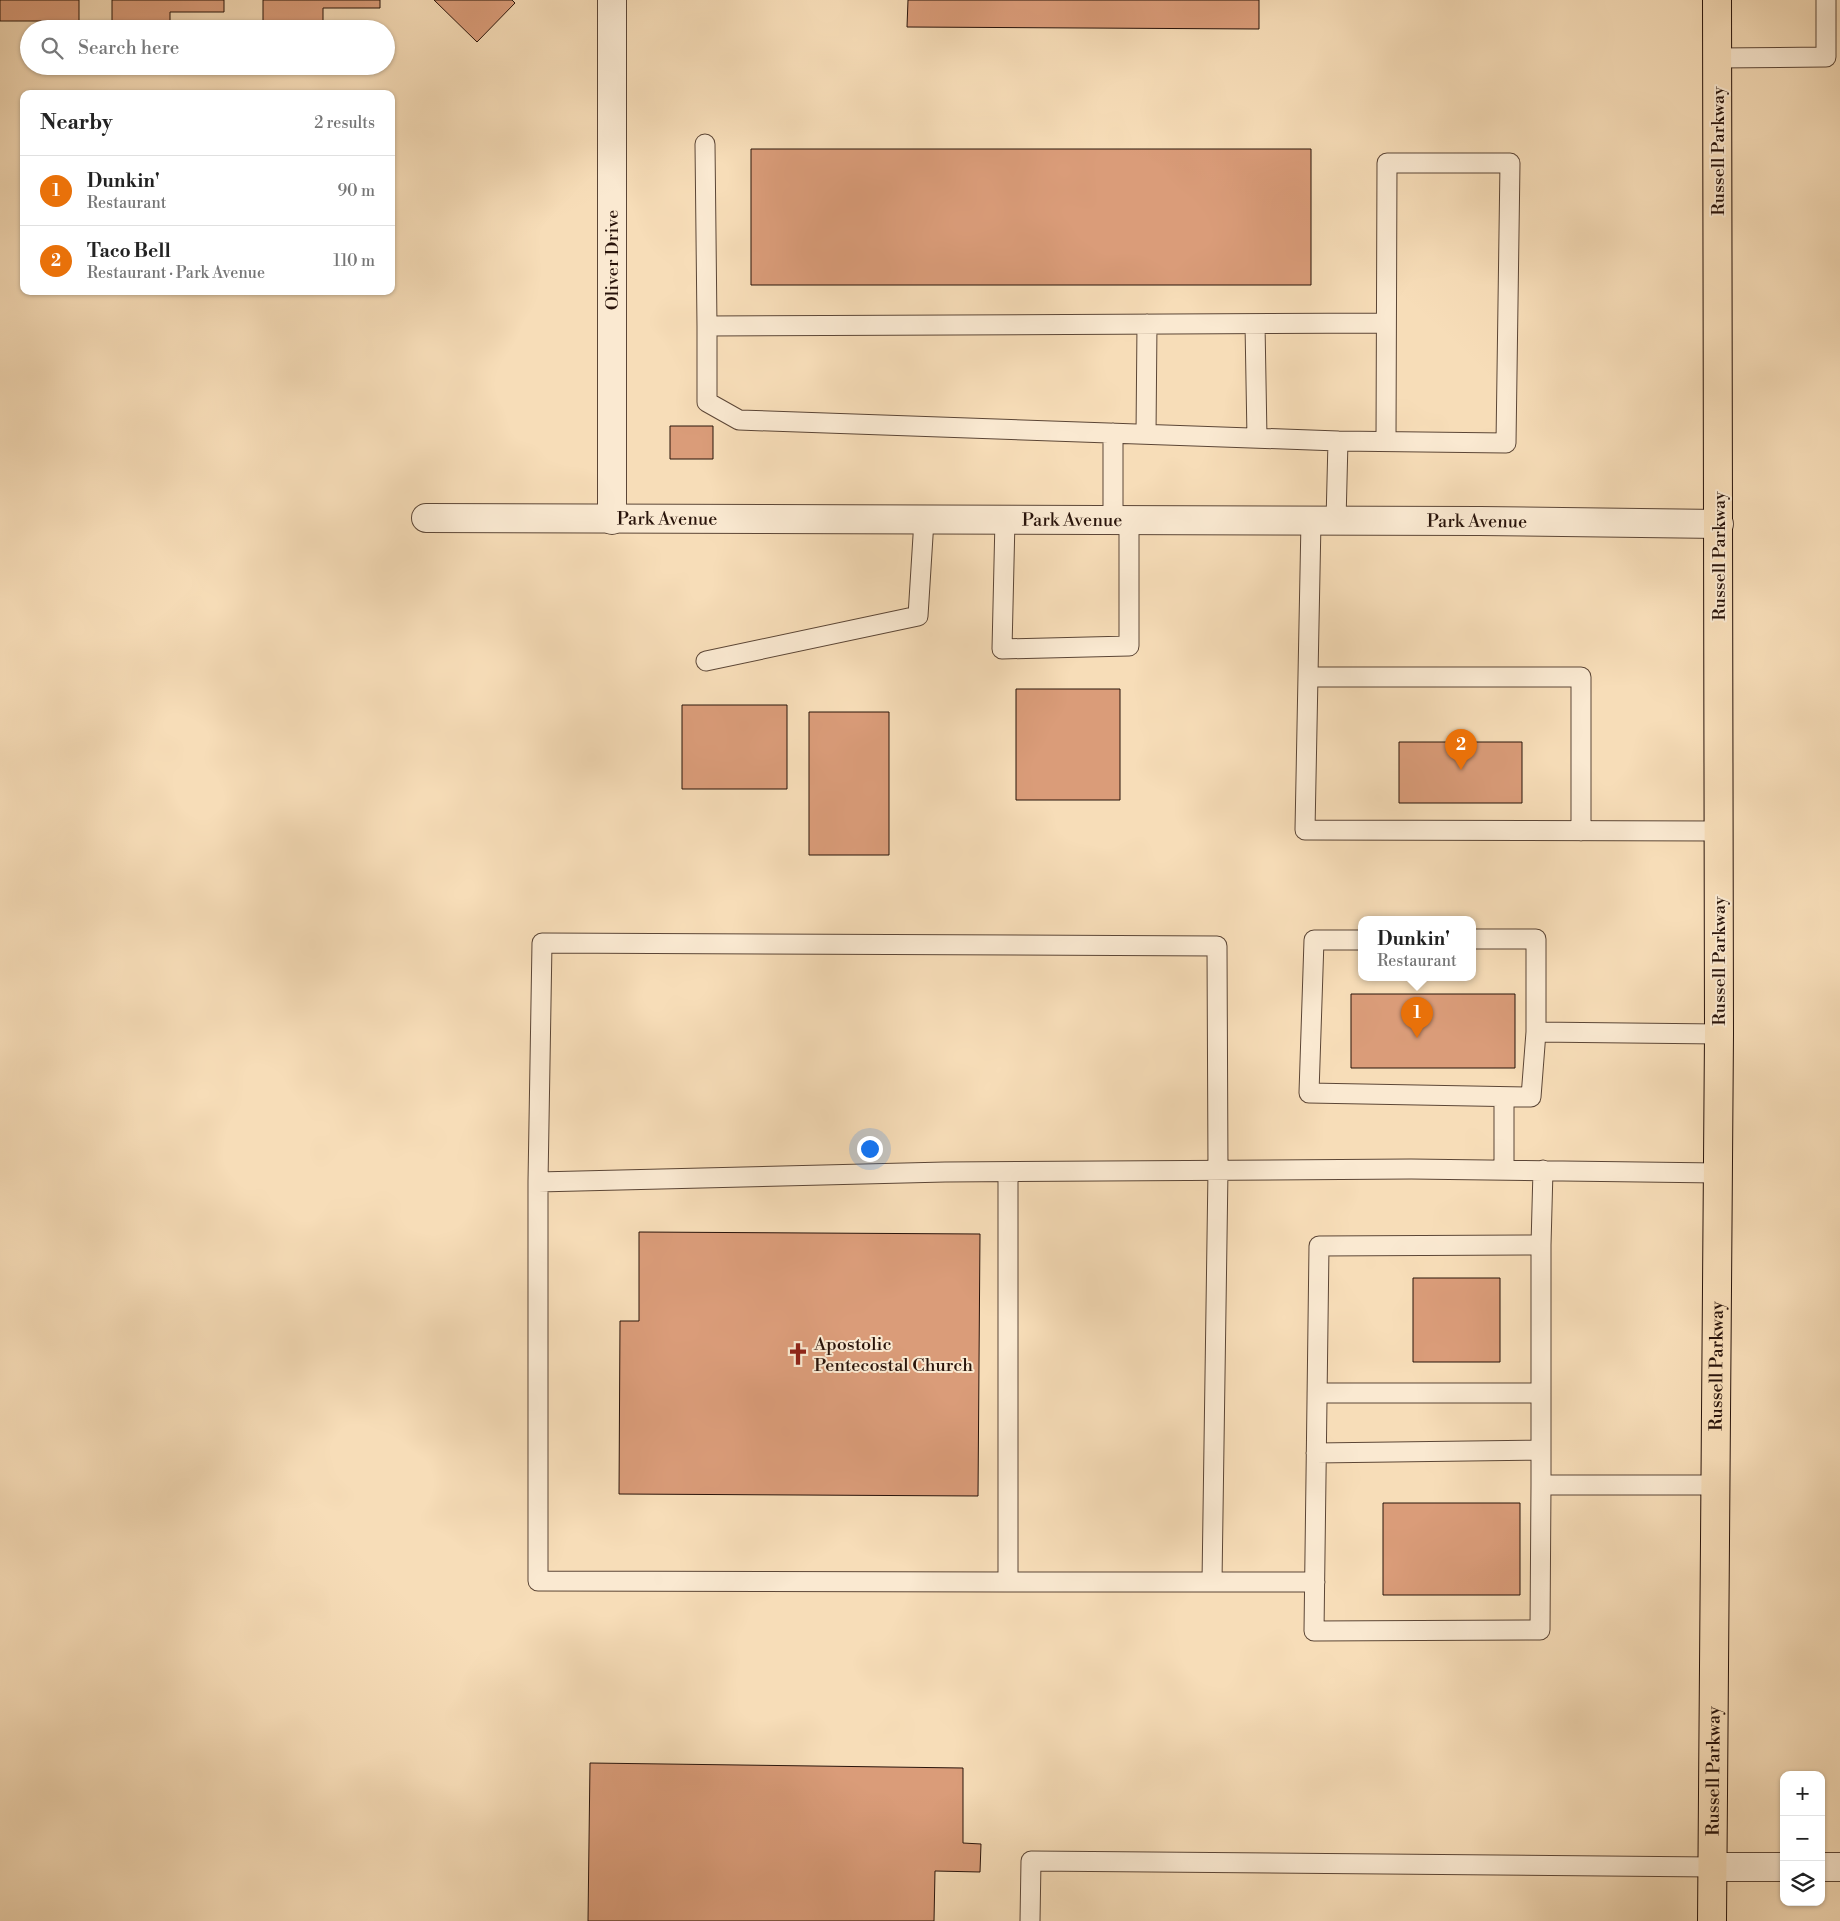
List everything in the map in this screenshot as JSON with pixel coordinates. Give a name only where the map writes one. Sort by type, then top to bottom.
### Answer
[{"type":"main road","name":"Russell Parkway","points":[[1712,1921],[1719,1034],[1717,0]]},
{"type":"street","name":"Oliver Drive","points":[[612,0],[612,520]]},
{"type":"street","name":"Park Avenue","points":[[426,518],[1719,524]]},
{"type":"street","points":[[1712,1867],[1780,1867]]},
{"type":"street","points":[[1825,1867],[1840,1867]]},
{"type":"lane","points":[[1717,58],[1833,58],[1826,0]]},
{"type":"lane","points":[[705,144],[708,402],[739,420],[1338,441],[1506,443],[1510,163],[1387,163],[1386,441]]},
{"type":"lane","points":[[708,326],[1386,323]]},
{"type":"lane","points":[[1146,434],[1147,324]]},
{"type":"lane","points":[[1256,324],[1257,438]]},
{"type":"lane","points":[[1005,520],[1002,649],[1129,646],[1113,433]]},
{"type":"lane","points":[[1338,441],[1324,521],[1308,677],[1305,830],[1719,831]]},
{"type":"lane","points":[[706,661],[918,616],[924,520]]},
{"type":"lane","points":[[1308,677],[1581,677],[1581,831]]},
{"type":"lane","points":[[1358,940],[1314,940],[1309,1093],[1530,1097],[1536,1032],[1536,939],[1476,939]]},
{"type":"lane","points":[[1212,1582],[1218,1170],[1217,946],[542,943],[538,1182],[538,1580],[1008,1582],[1212,1582],[1315,1582]]},
{"type":"lane","points":[[1536,1032],[1719,1034]]},
{"type":"lane","points":[[1504,1097],[1504,1170]]},
{"type":"lane","points":[[538,1182],[945,1172],[1543,1170],[1718,1173]]},
{"type":"lane","points":[[1541,1245],[1319,1246],[1314,1631],[1540,1630],[1541,1245],[1543,1170]]},
{"type":"lane","points":[[1008,1173],[1008,1582]]},
{"type":"lane","points":[[1317,1393],[1541,1393]]},
{"type":"lane","points":[[1316,1453],[1541,1450]]},
{"type":"lane","points":[[1541,1485],[1715,1485]]},
{"type":"lane","points":[[1030,1921],[1032,1861],[1712,1867]]},
{"type":"building","points":[[0,0],[79,0],[79,20],[0,21]]},
{"type":"building","points":[[112,0],[224,0],[224,12],[170,12],[170,20],[112,20]]},
{"type":"building","points":[[263,0],[380,0],[380,8],[323,8],[323,20],[263,20]]},
{"type":"building","points":[[434,0],[512,0],[515,3],[477,42]]},
{"type":"building","points":[[908,0],[1259,0],[1259,29],[907,27]]},
{"type":"building","points":[[751,149],[1311,149],[1311,285],[751,285]]},
{"type":"building","points":[[670,426],[713,426],[713,459],[670,459]]},
{"type":"building","points":[[1016,689],[1120,689],[1120,800],[1016,800]]},
{"type":"building","points":[[682,705],[787,705],[787,789],[682,789]]},
{"type":"building","points":[[809,712],[889,712],[889,855],[809,855]]},
{"type":"building","points":[[1399,742],[1522,742],[1522,803],[1399,803]]},
{"type":"building","points":[[1351,994],[1515,994],[1515,1068],[1351,1068]]},
{"type":"building","points":[[639,1232],[980,1234],[978,1496],[619,1494],[620,1321],[639,1321]]},
{"type":"building","points":[[1413,1278],[1500,1278],[1500,1362],[1413,1362]]},
{"type":"building","points":[[1383,1503],[1520,1503],[1520,1595],[1383,1595]]},
{"type":"building","points":[[590,1763],[963,1768],[963,1843],[981,1844],[980,1872],[935,1871],[934,1921],[588,1921]]},
{"type":"place","name":"Taco Bell","points":[[1461,770]]},
{"type":"place","name":"Dunkin'","points":[[1417,1038]]},
{"type":"place","name":"Apostolic Pentecostal Church","points":[[798,1354]]}]
